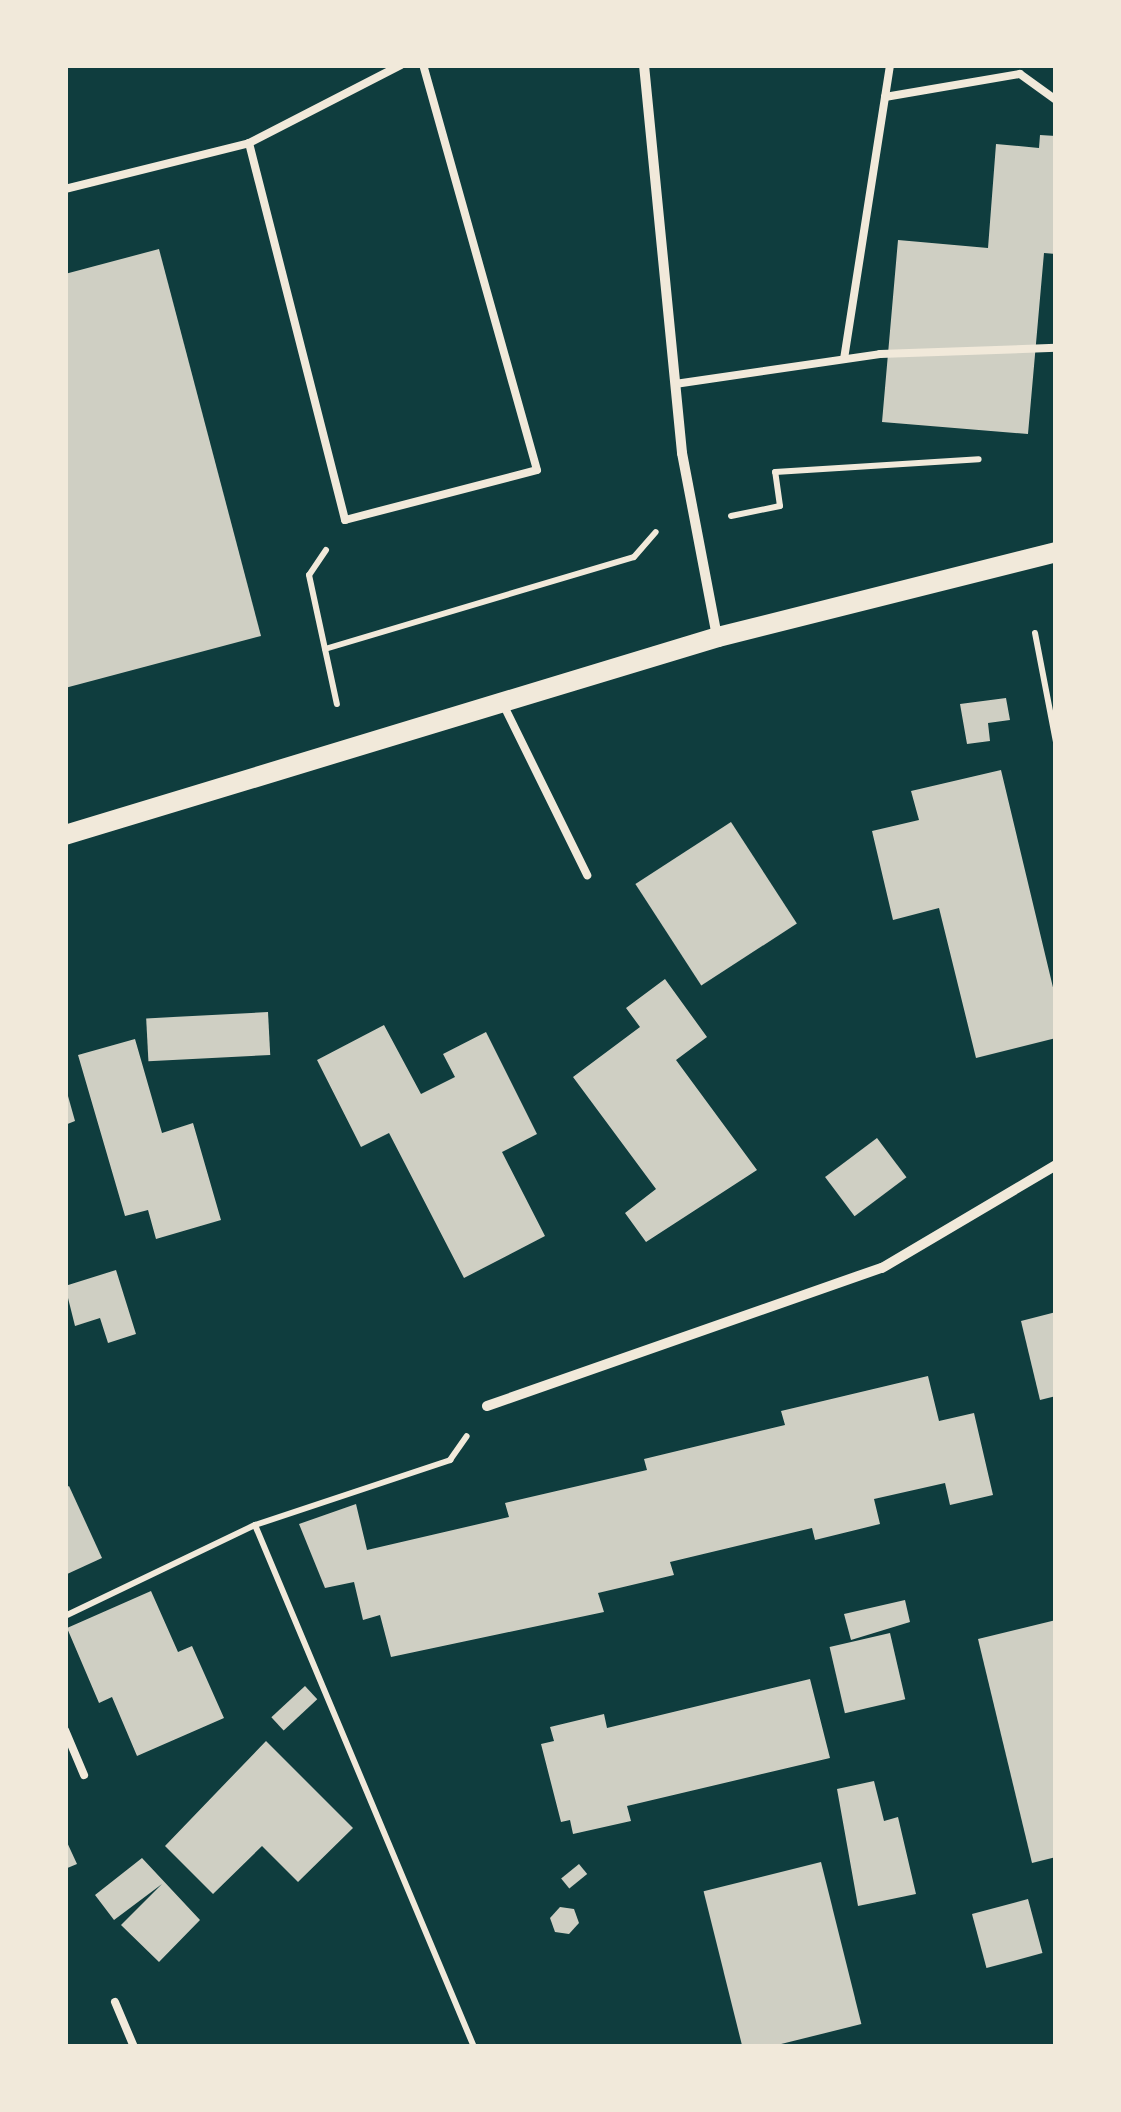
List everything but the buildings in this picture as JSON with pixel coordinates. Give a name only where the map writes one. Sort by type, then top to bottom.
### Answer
[{"type":"main road","points":[[65,835],[718,637],[1056,552]]},
{"type":"street","points":[[644,65],[675,384],[718,637]]},
{"type":"street","points":[[487,1406],[882,1268],[1056,1165]]},
{"type":"lane","points":[[65,189],[249,143],[401,65]]},
{"type":"lane","points":[[249,143],[346,520],[537,470],[423,65]]},
{"type":"lane","points":[[844,359],[890,65]]},
{"type":"lane","points":[[885,96],[1020,74],[1056,100]]},
{"type":"lane","points":[[675,384],[844,359],[1056,348]]},
{"type":"lane","points":[[502,702],[587,875]]},
{"type":"lane","points":[[65,1730],[84,1775]]},
{"type":"lane","points":[[116,2002],[134,2047]]},
{"type":"path","points":[[325,649],[634,557],[646,534],[780,506],[774,472],[978,460]]},
{"type":"path","points":[[346,520],[310,574],[347,750]]},
{"type":"path","points":[[1035,632],[1056,742]]},
{"type":"path","points":[[65,1616],[255,1524],[450,1460],[487,1406]]},
{"type":"path","points":[[255,1524],[474,2047]]}]
